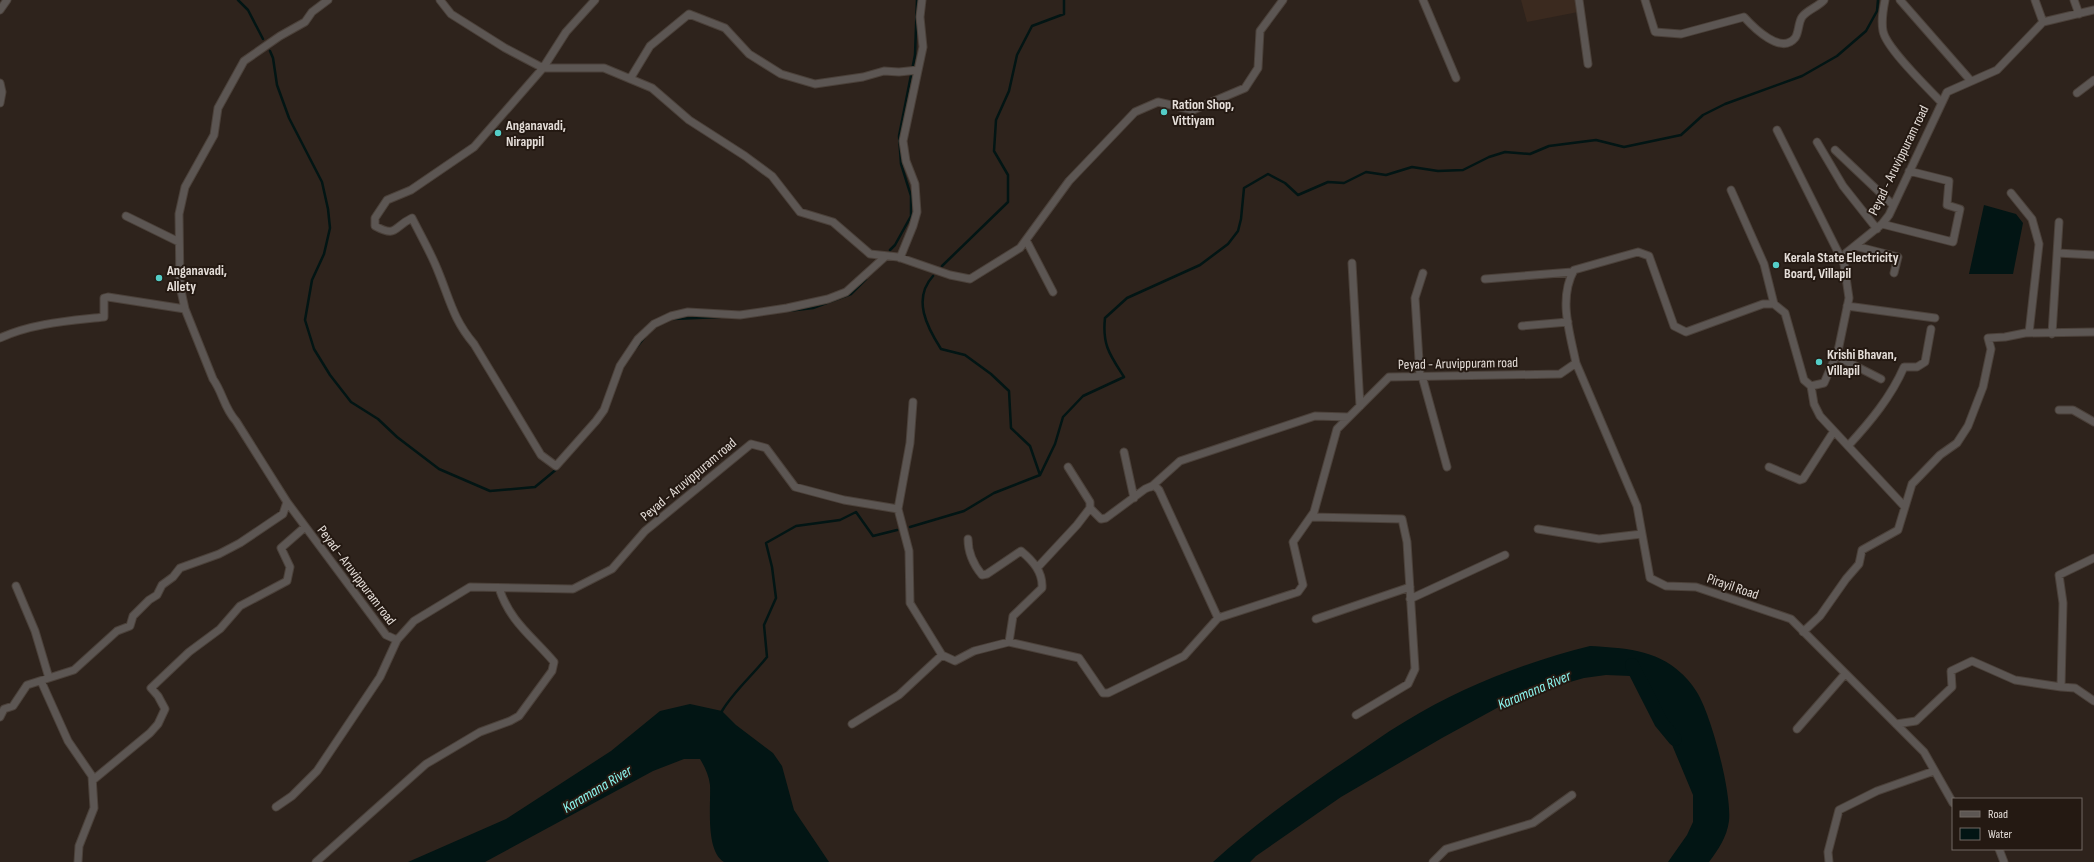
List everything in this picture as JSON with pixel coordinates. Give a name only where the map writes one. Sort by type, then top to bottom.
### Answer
[{"type":"street","points":[[0,10],[7,0]]},
{"type":"street","name":"Peyad - Aruvippuram road","points":[[328,0],[312,12],[305,22],[258,50],[244,61],[218,108],[214,134],[185,187],[179,214],[180,286],[185,309],[220,390],[227,411],[236,421],[287,502],[386,635],[397,640],[414,621],[470,587],[573,589],[612,569],[645,530],[751,444],[766,448],[795,487],[844,500],[898,509]]},
{"type":"street","points":[[440,0],[451,14],[505,48],[543,68],[604,68],[652,88],[689,120],[745,156],[772,176],[800,212],[833,222],[870,254],[900,258],[950,275],[970,279],[1020,248],[1069,181],[1135,112],[1158,102],[1193,110],[1245,88],[1258,68],[1260,30],[1283,0]]},
{"type":"street","points":[[595,0],[566,32],[543,68],[474,147],[411,190],[387,200],[375,218],[375,226],[387,232],[393,232],[412,218],[438,271],[450,306],[462,330],[474,344],[541,455],[556,466],[596,421],[604,410],[620,366],[638,339],[654,324],[671,316],[688,312],[740,315],[787,308],[828,299],[846,292],[886,256]]},
{"type":"street","points":[[900,258],[913,226],[916,212],[915,184],[906,161],[903,141],[923,47],[920,17],[922,0]]},
{"type":"street","points":[[1424,0],[1456,78]]},
{"type":"street","points":[[1579,0],[1588,64]]},
{"type":"street","points":[[1645,0],[1655,32],[1681,34],[1744,17],[1760,34],[1772,38],[1779,44],[1787,44],[1796,37],[1802,17],[1819,6],[1824,0]]},
{"type":"street","points":[[1885,0],[1882,17],[1883,32],[1906,64],[1941,102]]},
{"type":"street","points":[[1900,0],[1971,81]]},
{"type":"street","points":[[2035,0],[2044,22],[2094,10]]},
{"type":"street","points":[[2074,0],[2079,14]]},
{"type":"street","points":[[630,79],[650,46],[689,14],[725,28],[749,54],[781,74],[815,84],[862,77],[884,71],[918,70]]},
{"type":"street","name":"Peyad - Aruvippuram road","points":[[1844,264],[1846,253],[1880,227],[1893,205],[1946,92],[1997,70],[2044,22]]},
{"type":"street","points":[[2077,93],[2094,80]]},
{"type":"street","points":[[0,82],[2,92],[0,103]]},
{"type":"street","points":[[1777,130],[1844,264],[1849,298],[1836,356],[1824,383],[1811,386]]},
{"type":"street","points":[[1817,142],[1843,186],[1880,227],[1953,242],[1960,209],[1946,205],[1949,181],[1909,171]]},
{"type":"street","points":[[1835,150],[1893,205]]},
{"type":"street","points":[[1731,190],[1764,264],[1774,304],[1785,313],[1804,380],[1811,386],[1814,404],[1820,416],[1904,506]]},
{"type":"street","points":[[2011,193],[2032,219],[2039,244],[2029,333]]},
{"type":"street","points":[[126,216],[179,242]]},
{"type":"street","points":[[2052,334],[2060,222]]},
{"type":"street","points":[[1026,240],[1053,292]]},
{"type":"street","points":[[1855,246],[1898,257],[1894,273]]},
{"type":"street","points":[[1485,279],[1572,272],[1574,270],[1638,252],[1648,256],[1674,326],[1686,332],[1763,304],[1774,304]]},
{"type":"street","points":[[2057,253],[2094,255]]},
{"type":"street","points":[[1352,262],[1360,406]]},
{"type":"street","points":[[1572,272],[1568,280],[1565,308],[1576,363]]},
{"type":"street","points":[[1423,273],[1415,298],[1421,376],[1447,467]]},
{"type":"street","points":[[0,338],[14,331],[34,326],[104,318],[104,298],[108,297],[185,309]]},
{"type":"street","points":[[1847,306],[1935,318]]},
{"type":"street","points":[[1522,326],[1568,322]]},
{"type":"street","points":[[1848,446],[1875,415],[1898,381],[1904,367],[1911,368],[1921,366],[1925,362],[1931,329]]},
{"type":"street","points":[[1803,632],[1820,616],[1846,579],[1859,564],[1862,550],[1898,530],[1904,506],[1912,484],[1940,455],[1957,442],[1968,426],[1983,387],[1991,349],[1988,338],[2029,333],[2052,334],[2094,332]]},
{"type":"street","points":[[1836,356],[1881,379]]},
{"type":"street","name":"Peyad - Aruvippuram road","points":[[1218,618],[1298,592],[1303,585],[1293,542],[1314,512],[1337,429],[1390,377],[1560,374],[1576,363]]},
{"type":"street","name":"Pirayil Road","points":[[1576,363],[1636,506],[1650,578],[1666,586],[1696,587],[1791,619],[1924,752],[1952,800]]},
{"type":"street","points":[[913,402],[910,443],[898,509],[909,551],[910,603],[942,655],[955,661],[974,651],[1009,642],[1079,658],[1103,693],[1108,693],[1184,656],[1218,618],[1159,490],[1154,485],[1151,487]]},
{"type":"street","points":[[2059,410],[2073,410],[2094,422]]},
{"type":"street","points":[[1090,508],[1101,519],[1106,518],[1151,487],[1180,460],[1315,416],[1348,418]]},
{"type":"street","points":[[1769,467],[1800,480],[1804,479],[1834,431]]},
{"type":"street","points":[[1124,452],[1134,498]]},
{"type":"street","points":[[1037,568],[1077,525],[1090,508],[1090,502],[1068,468]]},
{"type":"street","points":[[0,717],[4,709],[13,706],[27,685],[74,670],[117,631],[130,626],[133,616],[148,600],[157,595],[162,585],[180,568],[219,554],[240,543],[283,514],[287,502]]},
{"type":"street","points":[[1311,517],[1402,519],[1407,542],[1415,669],[1408,684],[1356,715]]},
{"type":"street","points":[[93,780],[150,733],[158,724],[165,709],[158,696],[151,688],[189,652],[220,629],[240,606],[287,580],[290,567],[281,548],[305,527]]},
{"type":"street","points":[[1538,529],[1599,539],[1642,534]]},
{"type":"street","points":[[968,539],[968,549],[974,566],[982,575],[987,574],[1021,551],[1032,561],[1043,578],[1042,588],[1014,616],[1009,642]]},
{"type":"street","points":[[1410,599],[1504,555]]},
{"type":"street","points":[[2061,687],[2064,603],[2059,575],[2094,558]]},
{"type":"street","points":[[16,586],[35,631],[49,678]]},
{"type":"street","points":[[1316,619],[1410,587]]},
{"type":"street","points":[[316,862],[426,764],[480,732],[510,721],[519,716],[552,671],[554,662],[514,619],[504,602],[499,588]]},
{"type":"street","points":[[276,807],[292,796],[317,772],[380,677],[397,640]]},
{"type":"street","points":[[852,724],[899,695],[942,655]]},
{"type":"street","points":[[1961,659],[1972,661],[2015,680],[2075,688],[2094,701]]},
{"type":"street","points":[[1896,724],[1916,721],[1952,687],[1951,671],[1972,661]]},
{"type":"street","points":[[1797,728],[1845,674]]},
{"type":"street","points":[[42,681],[68,741],[92,776],[93,780],[94,808],[79,846],[78,862]]},
{"type":"street","points":[[1829,862],[1828,852],[1839,810],[1877,791],[1934,771]]},
{"type":"street","points":[[1433,862],[1446,849],[1533,823],[1572,795]]},
{"type":"street","points":[[1999,850],[2004,862]]},
{"type":"shaded area","points":[[1521,0],[1575,0],[1578,12],[1527,22]]},
{"type":"water","points":[[1984,205],[2016,214],[2023,223],[2013,274],[1969,274]]},
{"type":"water","points":[[1590,646],[1626,649],[1650,654],[1671,665],[1683,675],[1698,694],[1709,720],[1720,756],[1729,809],[1728,827],[1724,838],[1709,862],[1668,862],[1687,835],[1693,822],[1693,795],[1647,685],[1631,676],[1606,675],[1584,678],[1517,697],[1442,738],[1341,797],[1256,856],[1250,862],[1213,862],[1272,813],[1335,768],[1406,721],[1449,697],[1495,677],[1566,652]]},
{"type":"water","points":[[690,704],[722,711],[736,725],[773,753],[782,766],[794,810],[829,862],[724,862],[718,856],[711,838],[710,785],[704,765],[700,759],[684,759],[653,771],[485,862],[408,862],[506,819],[611,751],[660,711]]},
{"type":"waterway","points":[[238,0],[248,10],[263,39]]},
{"type":"waterway","points":[[890,250],[895,245],[911,216],[911,196],[901,164],[899,136],[915,55],[917,0]]},
{"type":"waterway","points":[[942,266],[1008,202],[1008,175],[994,151],[996,120],[1009,91],[1017,55],[1032,26],[1064,14],[1064,0]]},
{"type":"waterway","points":[[1040,475],[1055,444],[1063,417],[1083,396],[1124,377],[1111,356],[1106,343],[1104,327],[1105,318],[1127,298],[1200,265],[1228,244],[1238,231],[1241,219],[1244,188],[1268,174],[1285,183],[1298,195],[1328,182],[1344,183],[1366,172],[1386,175],[1412,167],[1438,171],[1463,170],[1489,157],[1505,152],[1530,154],[1549,146],[1596,140],[1624,147],[1681,135],[1703,115],[1725,104],[1802,76],[1837,56],[1866,31],[1877,11],[1878,0]]},
{"type":"waterway","points":[[270,51],[273,58],[277,85],[289,118],[322,182],[328,209],[330,228],[324,254],[312,280],[305,320],[314,349],[330,375],[351,402],[378,419],[397,437],[439,469],[490,491],[535,487],[558,468]]},
{"type":"waterway","points":[[910,527],[964,511],[994,493],[1040,475],[1030,446],[1011,428],[1009,391],[991,374],[965,355],[941,349],[931,332],[924,313],[923,294],[933,276]]},
{"type":"waterway","points":[[788,311],[813,308],[851,294],[866,279]]},
{"type":"waterway","points":[[673,319],[720,317]]},
{"type":"waterway","points":[[636,348],[644,338]]},
{"type":"waterway","points":[[722,711],[732,697],[767,657],[764,625],[776,598],[772,567],[766,543],[796,526],[840,520],[856,512],[873,536],[897,530]]},
{"type":"waterway","name":"Karamana River","points":[[1632,665],[1661,722],[1675,739]]},
{"type":"place","name":"Ration Shop, Vittiyam","points":[[1164,112]]},
{"type":"place","name":"Anganavadi, Nirappil","points":[[498,133]]},
{"type":"place","name":"Kerala State Electricity Board, Villapil","points":[[1776,265]]},
{"type":"place","name":"Anganavadi, Allety","points":[[159,278]]},
{"type":"place","name":"Krishi Bhavan, Villapil","points":[[1819,362]]}]
